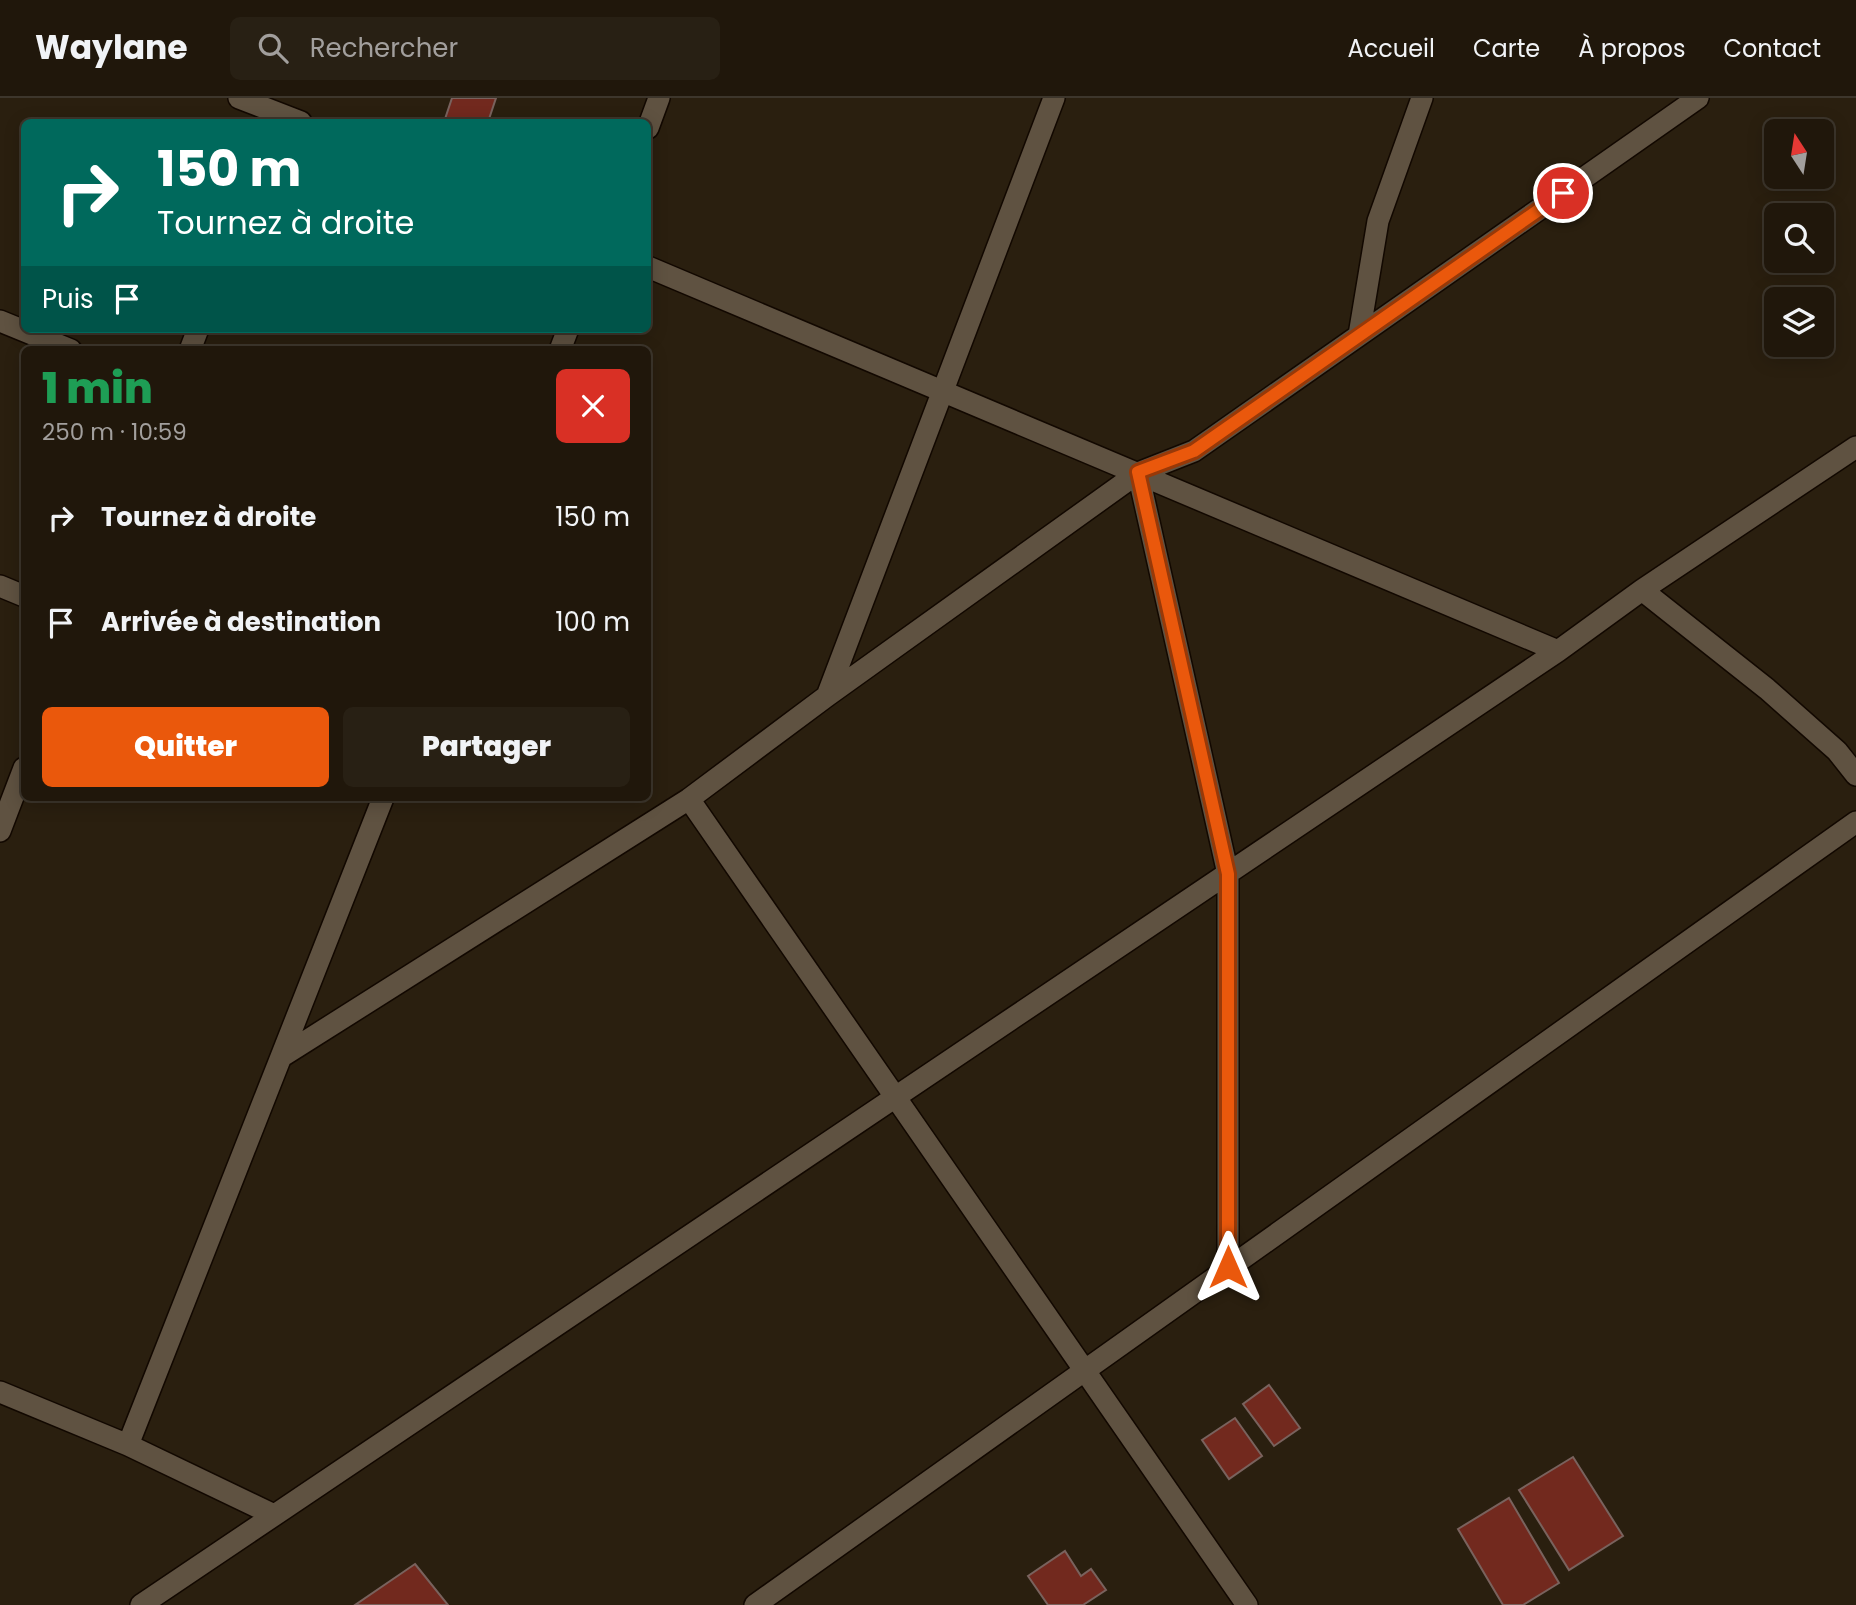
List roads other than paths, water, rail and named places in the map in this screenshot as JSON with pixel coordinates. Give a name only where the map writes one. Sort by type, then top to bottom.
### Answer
[{"type":"street","points":[[239,98],[288,115]]},
{"type":"street","points":[[651,120],[659,98]]},
{"type":"street","points":[[827,696],[1054,98]]},
{"type":"street","points":[[1359,335],[1378,221],[1422,98]]},
{"type":"street","points":[[281,1057],[689,799],[1138,472],[1194,451],[1698,98]]},
{"type":"street","points":[[651,268],[1558,651]]},
{"type":"street","points":[[0,321],[21,330]]},
{"type":"street","points":[[29,333],[61,346]]},
{"type":"street","points":[[141,1605],[1228,874],[1856,447]]},
{"type":"street","points":[[1138,472],[1228,874],[1228,1267]]},
{"type":"street","points":[[0,586],[21,595]]},
{"type":"street","points":[[1642,590],[1767,689],[1837,751],[1856,775]]},
{"type":"street","points":[[0,831],[21,776]]},
{"type":"street","points":[[689,799],[1247,1605]]},
{"type":"street","points":[[128,1445],[382,801]]},
{"type":"street","points":[[755,1605],[1856,822]]},
{"type":"street","points":[[0,1392],[128,1445],[274,1515]]}]
